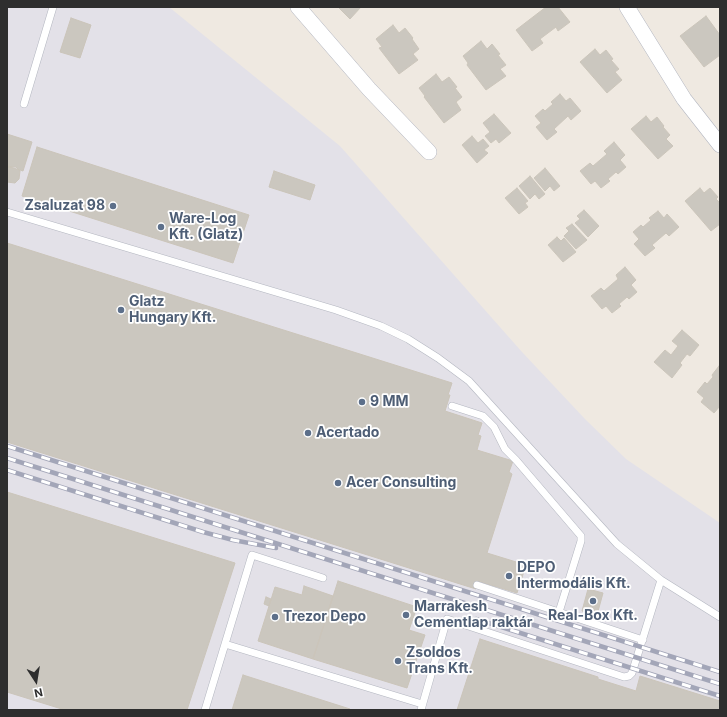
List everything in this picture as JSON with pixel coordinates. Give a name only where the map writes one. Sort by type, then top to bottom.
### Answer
[{"type":"street","points":[[298,7],[369,90],[429,152]]},
{"type":"street","points":[[627,7],[684,99],[720,145]]},
{"type":"lane","points":[[24,104],[53,7]]},
{"type":"lane","points":[[7,212],[336,310],[380,326],[408,339],[469,380],[617,544],[661,580],[720,617]]},
{"type":"lane","points":[[452,406],[483,416],[494,427],[505,449],[581,536],[581,541],[559,612]]},
{"type":"lane","points":[[205,710],[252,556],[323,578]]},
{"type":"lane","points":[[225,644],[421,707],[447,619],[624,677],[632,673],[661,580]]},
{"type":"lane","points":[[477,585],[643,640]]},
{"type":"shaded area","points":[[7,7],[169,7],[340,146],[522,352],[585,419],[626,459],[720,523],[720,710],[7,710]]},
{"type":"building","points":[[338,7],[361,7],[350,19]]},
{"type":"building","points":[[546,7],[558,7],[570,22],[558,31],[556,27],[540,39],[543,43],[532,51],[516,30]]},
{"type":"building","points":[[706,16],[720,35],[720,55],[704,67],[680,36]]},
{"type":"building","points":[[71,18],[91,25],[80,58],[60,52]]},
{"type":"building","points":[[393,25],[399,33],[405,28],[419,49],[413,54],[418,60],[399,74],[379,48],[382,47],[376,39]]},
{"type":"building","points":[[481,41],[487,49],[492,44],[506,65],[500,69],[506,76],[486,90],[467,65],[468,63],[463,56]]},
{"type":"building","points":[[595,49],[600,55],[606,50],[613,59],[611,60],[619,69],[615,72],[622,80],[607,93],[580,62]]},
{"type":"building","points":[[436,74],[442,82],[449,77],[457,87],[455,88],[462,97],[456,102],[461,110],[444,123],[419,88]]},
{"type":"building","points":[[560,94],[566,101],[570,98],[581,111],[571,120],[568,116],[554,129],[557,132],[547,140],[536,127],[541,123],[535,116],[543,109],[545,111],[553,104],[551,102]]},
{"type":"building","points":[[494,114],[511,133],[499,143],[496,139],[491,143],[485,136],[490,132],[483,123]]},
{"type":"building","points":[[646,116],[651,122],[657,117],[670,135],[666,139],[673,146],[658,159],[631,129]]},
{"type":"building","points":[[7,134],[32,142],[23,171],[7,166]]},
{"type":"building","points":[[472,136],[478,143],[483,139],[489,146],[484,150],[488,153],[477,163],[462,145]]},
{"type":"building","points":[[614,142],[625,155],[620,160],[626,167],[618,174],[616,172],[608,179],[610,181],[601,188],[595,181],[591,184],[580,171],[590,163],[593,166],[607,154],[604,151]]},
{"type":"building","points":[[37,147],[249,215],[233,263],[22,196]]},
{"type":"building","points":[[16,167],[20,171],[19,179],[15,183],[7,182],[7,168]]},
{"type":"building","points":[[545,168],[560,186],[554,191],[550,186],[545,191],[534,178]]},
{"type":"building","points":[[274,171],[315,185],[310,200],[269,187]]},
{"type":"building","points":[[530,176],[545,194],[539,199],[535,194],[530,199],[519,186]]},
{"type":"building","points":[[517,188],[528,201],[525,203],[528,207],[519,214],[505,198]]},
{"type":"building","points":[[700,188],[704,193],[710,188],[718,197],[716,199],[720,203],[720,224],[711,231],[685,201]]},
{"type":"building","points":[[584,210],[599,226],[588,237],[575,223],[580,219],[577,216]]},
{"type":"building","points":[[658,211],[664,218],[667,214],[679,227],[669,236],[666,233],[652,245],[655,248],[645,256],[634,244],[639,239],[633,232],[641,225],[643,227],[651,220],[649,218]]},
{"type":"building","points":[[572,224],[587,240],[576,249],[564,236],[569,231],[566,228]]},
{"type":"building","points":[[557,237],[561,241],[564,238],[576,252],[563,262],[548,245]]},
{"type":"building","points":[[7,243],[452,383],[445,411],[482,423],[478,435],[481,436],[477,450],[513,461],[509,472],[512,474],[487,553],[526,565],[517,593],[478,581],[476,589],[7,442]]},
{"type":"building","points":[[625,267],[636,280],[631,285],[637,292],[629,299],[627,297],[619,304],[621,306],[612,313],[606,306],[602,309],[591,296],[601,288],[604,291],[618,279],[616,275]]},
{"type":"building","points":[[682,330],[699,345],[690,356],[687,354],[680,363],[682,365],[672,378],[654,362],[665,350],[671,355],[678,346],[672,341]]},
{"type":"building","points":[[719,366],[720,406],[714,413],[701,402],[704,398],[697,392],[705,382],[707,384],[713,377],[712,375]]},
{"type":"building","points":[[7,492],[235,563],[187,710],[65,710],[7,692]]},
{"type":"building","points":[[338,581],[417,607],[409,630],[425,635],[407,688],[313,659]]},
{"type":"building","points":[[304,586],[333,596],[313,659],[258,641],[275,587],[302,595]]},
{"type":"building","points":[[588,589],[603,593],[597,615],[582,611]]},
{"type":"building","points":[[266,597],[271,599],[269,606],[264,604]]},
{"type":"building","points":[[480,639],[598,677],[598,679],[636,691],[640,676],[720,701],[720,710],[457,710]]},
{"type":"building","points":[[243,675],[350,709],[232,710]]},
{"type":"railway","points":[[7,446],[720,672]]},
{"type":"railway","points":[[7,458],[720,684]]},
{"type":"railway","points":[[7,470],[203,532],[233,540],[276,548]]},
{"type":"railway","points":[[476,619],[720,696]]},
{"type":"place","name":"Zsaluzat 98","points":[[113,206]]},
{"type":"place","name":"Ware-Log Kft. (Glatz)","points":[[161,227]]},
{"type":"place","name":"Glatz Hungary Kft.","points":[[121,310]]},
{"type":"place","name":"9 MM","points":[[362,402]]},
{"type":"place","name":"Acertado","points":[[308,433]]},
{"type":"place","name":"Acer Consulting","points":[[338,483]]},
{"type":"place","name":"DEPO Intermodális Kft.","points":[[509,576]]},
{"type":"place","name":"Real-Box Kft.","points":[[593,601]]},
{"type":"place","name":"Marrakesh Cementlap raktár","points":[[406,615]]},
{"type":"place","name":"Trezor Depo","points":[[275,617]]},
{"type":"place","name":"Zsoldos Trans Kft.","points":[[398,661]]}]
